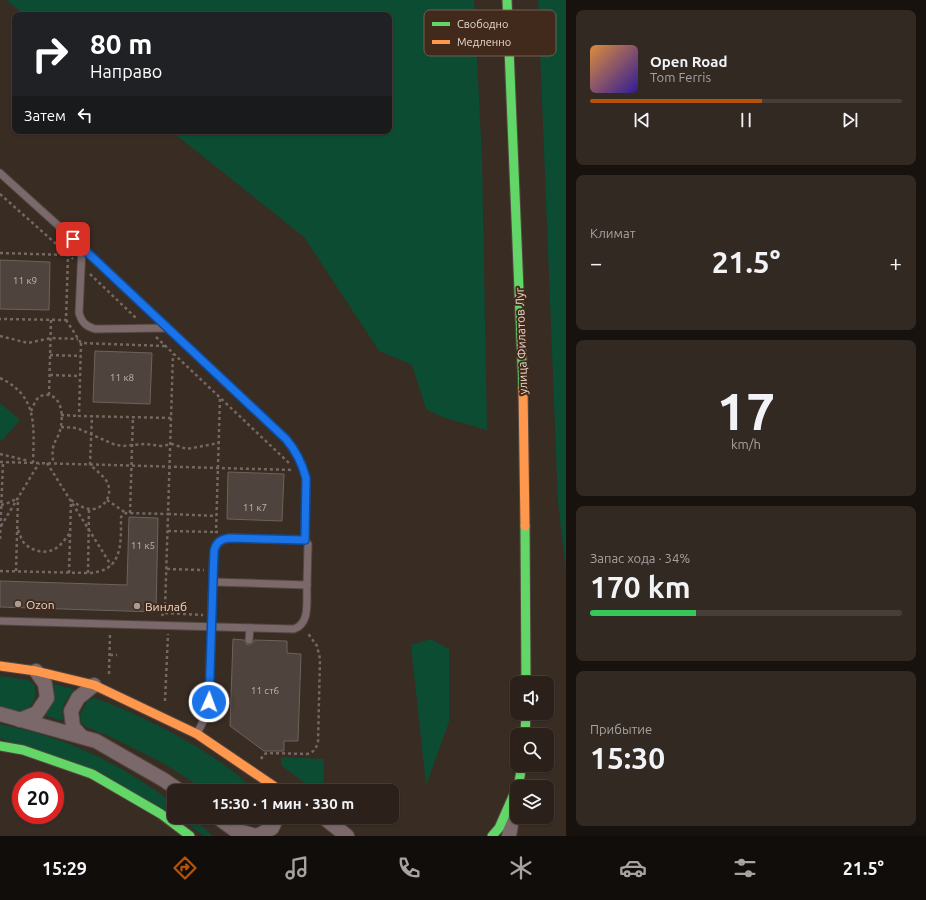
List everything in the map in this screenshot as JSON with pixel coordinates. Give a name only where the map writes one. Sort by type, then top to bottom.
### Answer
[{"type":"street","name":"улица Филатов Луг","points":[[507,0],[507,10]]},
{"type":"street","name":"улица Филатов Луг","points":[[509,56],[524,408],[526,676]]},
{"type":"street","points":[[0,666],[36,671],[94,685],[197,734],[266,784]]},
{"type":"street","points":[[20,720],[37,713],[47,698],[45,684],[36,671]]},
{"type":"street","points":[[81,736],[73,727],[71,711],[78,698],[94,685]]},
{"type":"street","points":[[0,714],[96,741],[170,784]]},
{"type":"street","points":[[0,746],[23,750],[92,774],[161,814],[190,836]]},
{"type":"street","points":[[492,836],[499,828],[510,804]]},
{"type":"street","points":[[226,824],[238,833],[257,836],[272,828],[274,824]]},
{"type":"street","points":[[332,824],[347,836]]},
{"type":"street","points":[[509,836],[511,824]]},
{"type":"lane","points":[[0,173],[82,247],[294,448],[304,468],[306,478],[305,540],[308,544],[306,616],[302,625],[294,629],[0,621]]},
{"type":"lane","points":[[82,247],[79,313],[81,320],[87,327],[95,329],[167,328]]},
{"type":"lane","points":[[197,734],[208,708],[212,582],[215,546],[223,539],[229,538],[305,540]]},
{"type":"lane","points":[[212,582],[307,585]]},
{"type":"lane","points":[[249,640],[250,628]]},
{"type":"path","points":[[0,194],[81,266],[285,458],[296,475]]},
{"type":"path","points":[[0,253],[68,255]]},
{"type":"path","points":[[68,255],[66,320],[81,343],[79,416]]},
{"type":"path","points":[[0,318],[66,320]]},
{"type":"path","points":[[49,395],[51,320]]},
{"type":"path","points":[[0,336],[28,343],[51,338],[78,339]]},
{"type":"path","points":[[81,343],[165,346]]},
{"type":"path","points":[[166,701],[168,618],[165,613],[173,353]]},
{"type":"path","points":[[50,355],[81,356]]},
{"type":"path","points":[[50,375],[80,376]]},
{"type":"path","points":[[0,378],[11,383],[20,391],[31,411],[33,424],[33,462]]},
{"type":"path","points":[[31,411],[39,397],[49,395],[58,400],[61,415],[61,427],[53,448],[53,463]]},
{"type":"path","points":[[215,546],[220,398]]},
{"type":"path","points":[[61,415],[171,418]]},
{"type":"path","points":[[71,500],[80,506],[94,509],[101,506],[107,500],[109,493],[107,482],[90,464],[92,416]]},
{"type":"path","points":[[128,513],[133,417]]},
{"type":"path","points":[[61,427],[77,428],[118,446],[145,444],[162,446],[171,444],[187,449],[218,443]]},
{"type":"path","points":[[0,454],[38,463],[294,470]]},
{"type":"path","points":[[0,539],[1,463],[33,462]]},
{"type":"path","points":[[0,528],[38,463]]},
{"type":"path","points":[[47,463],[111,565]]},
{"type":"path","points":[[1,505],[18,497]]},
{"type":"path","points":[[16,571],[18,497]]},
{"type":"path","points":[[69,573],[71,500]]},
{"type":"path","points":[[107,500],[128,513]]},
{"type":"path","points":[[88,573],[90,508]]},
{"type":"path","points":[[0,571],[95,573],[105,570],[118,556],[123,514],[216,516]]},
{"type":"path","points":[[17,528],[25,544],[34,550],[42,552],[51,551],[59,546],[70,533]]},
{"type":"path","points":[[168,531],[224,532]]},
{"type":"path","points":[[167,569],[213,570]]},
{"type":"path","points":[[165,613],[212,615]]},
{"type":"path","points":[[162,617],[165,613]]},
{"type":"path","points":[[109,674],[111,624]]},
{"type":"path","points":[[261,759],[264,754],[268,753],[311,753],[318,742],[320,659],[317,646],[302,625]]},
{"type":"path","points":[[110,655],[117,655]]},
{"type":"green space","points":[[6,0],[474,0],[475,10],[424,10],[424,56],[477,56],[482,159],[487,430],[442,417],[426,409],[412,365],[379,351],[304,237],[175,134],[392,134],[392,12],[21,12]]},
{"type":"green space","points":[[538,0],[566,0],[566,570],[558,502],[540,56],[556,56],[556,10],[538,10]]},
{"type":"green space","points":[[0,403],[20,420],[2,441],[0,439]]},
{"type":"green space","points":[[431,639],[449,649],[449,722],[426,785],[411,645]]},
{"type":"green space","points":[[0,676],[28,680],[34,684],[36,692],[34,700],[23,712],[0,707]]},
{"type":"green space","points":[[54,684],[76,690],[69,696],[64,704],[62,712],[64,721],[43,715],[52,704]]},
{"type":"green space","points":[[95,698],[148,720],[182,738],[214,758],[248,784],[195,784],[163,763],[111,737],[86,727],[81,723],[80,715],[88,700]]},
{"type":"green space","points":[[0,724],[60,740],[79,748],[116,766],[152,788],[167,799],[167,811],[0,738]]},
{"type":"green space","points":[[281,757],[324,759],[323,784],[306,784],[281,765]]},
{"type":"green space","points":[[188,824],[199,824],[213,836],[204,836]]},
{"type":"building","points":[[0,260],[50,262],[49,310],[0,309]]},
{"type":"building","points":[[95,351],[152,353],[150,404],[93,402]]},
{"type":"building","points":[[228,472],[284,474],[282,521],[227,519]]},
{"type":"building","points":[[129,517],[158,518],[156,612],[0,607],[0,581],[127,585]]},
{"type":"building","points":[[233,639],[244,640],[246,644],[249,645],[253,643],[254,640],[287,641],[287,653],[301,654],[298,741],[284,741],[284,751],[264,751],[230,726]]},
{"type":"traffic: fast","points":[[507,0],[507,10]]},
{"type":"traffic: fast","points":[[509,56],[523,388]]},
{"type":"traffic: fast","points":[[525,526],[526,676]]},
{"type":"traffic: fast","points":[[525,728],[526,720]]},
{"type":"traffic: fast","points":[[0,746],[23,750],[92,774],[161,814],[190,836]]},
{"type":"traffic: fast","points":[[519,780],[521,772]]},
{"type":"traffic: fast","points":[[492,836],[499,828],[510,803]]},
{"type":"traffic: slow","points":[[523,388],[525,526]]},
{"type":"traffic: slow","points":[[0,666],[36,671],[94,685],[197,734],[271,784]]},
{"type":"place","name":"Ozon","points":[[18,604]]},
{"type":"place","name":"Винлаб","points":[[137,606]]},
{"type":"route","points":[[73,239],[286,439],[299,456],[304,468],[306,478],[305,540],[229,538],[223,539],[215,546],[209,702]]}]
